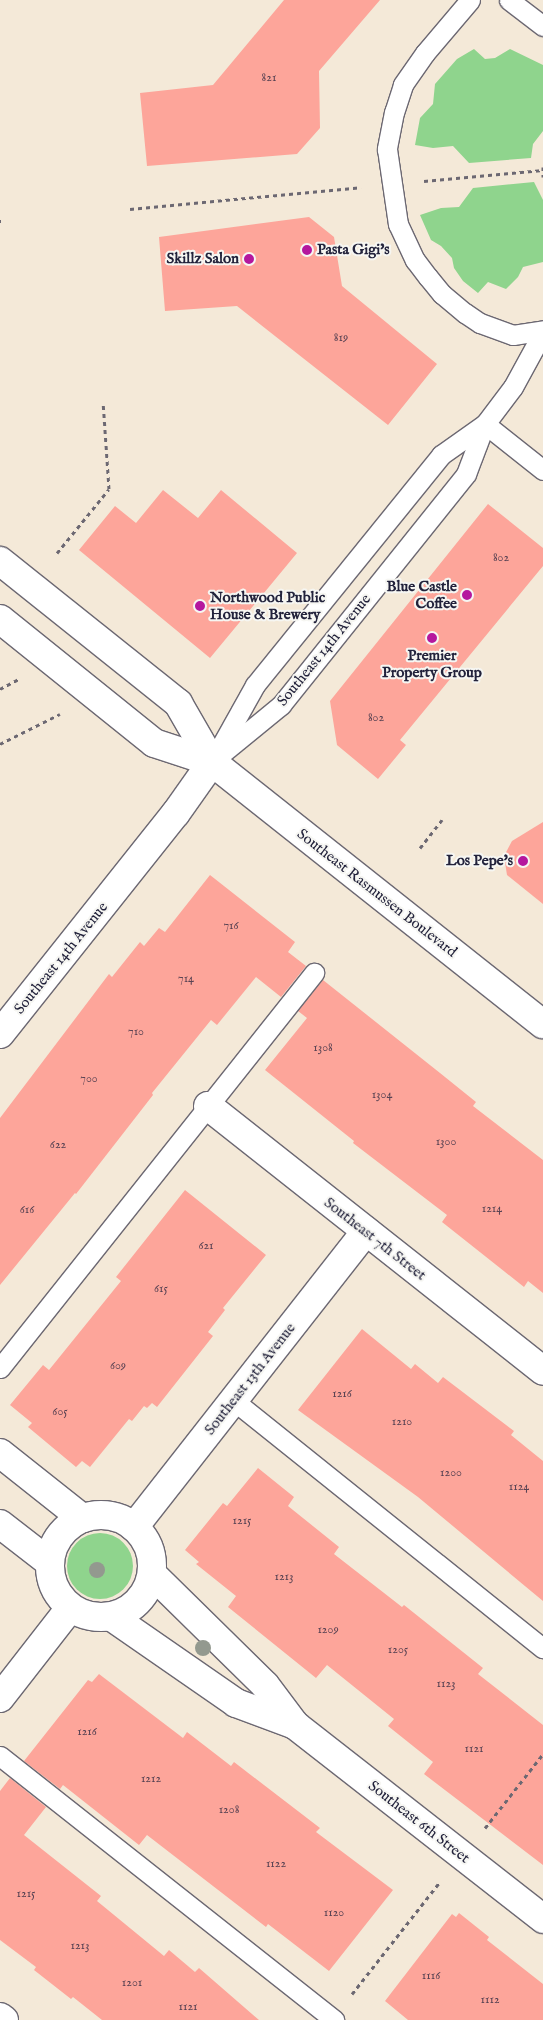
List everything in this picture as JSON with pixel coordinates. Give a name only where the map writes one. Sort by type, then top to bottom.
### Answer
[{"type":"street","name":"Southeast Rasmussen Boulevard","points":[[0,562],[178,703],[212,762]]},
{"type":"street","name":"Southeast Rasmussen Boulevard","points":[[0,619],[154,743],[212,762],[543,1024]]},
{"type":"street","name":"Southeast 14th Avenue","points":[[0,1034],[176,813],[212,762]]},
{"type":"street","name":"Southeast 7th Street","points":[[208,1106],[543,1371]]},
{"type":"street","name":"Southeast 13th Avenue","points":[[134,1527],[366,1231]]},
{"type":"street","points":[[0,1453],[82,1518]]},
{"type":"street","points":[[108,1515],[125,1521],[134,1527],[145,1539],[151,1555],[152,1574],[142,1598],[129,1610],[112,1617],[94,1618],[77,1613],[70,1608],[57,1595],[53,1586],[49,1562],[54,1543],[60,1534],[68,1526],[82,1518],[108,1515]]},
{"type":"street","points":[[0,1524],[49,1562]]},
{"type":"street","name":"Southeast 6th Street","points":[[152,1574],[265,1685],[295,1725],[543,1919]]},
{"type":"street","points":[[0,1698],[70,1608]]},
{"type":"street","name":"Southeast 6th Street","points":[[112,1617],[236,1704],[295,1725]]},
{"type":"street","points":[[0,2017],[4,2020]]},
{"type":"lane","points":[[470,0],[425,53],[403,86],[387,149],[390,184],[398,224],[415,260],[442,294],[480,323],[513,335],[543,331]]},
{"type":"lane","points":[[509,0],[543,26]]},
{"type":"lane","name":"Southeast 14th Avenue","points":[[212,762],[282,705],[466,474],[485,424],[513,387],[543,331]]},
{"type":"lane","points":[[485,424],[543,470]]},
{"type":"lane","name":"Southeast 14th Avenue","points":[[212,762],[255,685],[267,670],[441,455],[485,424]]},
{"type":"lane","points":[[0,1368],[314,973]]},
{"type":"lane","points":[[234,1400],[543,1648]]},
{"type":"lane","points":[[0,1756],[333,2019]]},
{"type":"path","points":[[130,209],[543,168],[543,177]]},
{"type":"path","points":[[57,553],[109,489],[103,402]]},
{"type":"path","points":[[0,744],[61,714]]},
{"type":"path","points":[[420,848],[442,820]]},
{"type":"path","points":[[333,2019],[543,1754]]},
{"type":"green space","points":[[474,49],[485,59],[495,58],[510,49],[543,65],[543,131],[533,144],[531,158],[469,163],[453,146],[433,148],[415,145],[420,118],[433,104],[435,84],[457,59]]},
{"type":"green space","points":[[534,182],[543,200],[543,262],[523,267],[518,277],[506,289],[488,282],[478,293],[463,281],[454,268],[452,258],[441,246],[431,240],[420,215],[441,208],[459,207],[473,188]]},
{"type":"green space","points":[[94,1533],[106,1533],[124,1542],[131,1553],[133,1566],[131,1579],[124,1590],[113,1597],[94,1599],[81,1594],[72,1585],[67,1572],[67,1560],[72,1547],[81,1538]]},
{"type":"building","points":[[284,0],[380,0],[319,71],[320,128],[297,154],[147,166],[140,93],[213,85]]},
{"type":"building","points":[[309,217],[334,237],[342,286],[437,364],[388,425],[237,306],[165,311],[159,237]]},
{"type":"building","name":"Northwood Public House & Brewery","points":[[163,490],[198,518],[221,490],[297,553],[210,658],[79,550],[115,506],[136,523]]},
{"type":"building","points":[[488,504],[543,548],[543,566],[400,740],[406,745],[378,779],[337,745],[330,701]]},
{"type":"building","name":"Los Pepe's","points":[[543,822],[543,904],[507,875],[504,856],[512,841]]},
{"type":"building","points":[[210,875],[295,942],[288,952],[306,966],[281,997],[256,977],[217,1025],[211,1020],[152,1093],[153,1095],[76,1194],[0,1285],[0,1118],[109,974],[112,977],[140,942],[144,946],[159,928],[165,932]]},
{"type":"building","points":[[323,980],[476,1102],[473,1106],[543,1160],[543,1293],[528,1281],[524,1287],[442,1222],[447,1215],[353,1143],[354,1141],[265,1070],[307,1018],[298,1011]]},
{"type":"building","points":[[185,1190],[266,1255],[223,1308],[225,1310],[208,1332],[213,1336],[157,1407],[152,1403],[147,1408],[144,1406],[132,1421],[129,1419],[90,1467],[82,1461],[76,1467],[28,1427],[32,1423],[10,1405],[43,1365],[49,1370],[121,1281],[116,1277]]},
{"type":"building","points":[[362,1329],[411,1369],[415,1364],[438,1383],[443,1377],[514,1431],[511,1435],[543,1461],[543,1601],[418,1497],[298,1410]]},
{"type":"building","points":[[258,1468],[294,1497],[288,1506],[339,1547],[334,1554],[402,1607],[404,1605],[483,1668],[478,1674],[543,1725],[543,1865],[424,1774],[433,1762],[388,1726],[394,1719],[327,1665],[316,1678],[228,1607],[236,1596],[196,1564],[199,1562],[185,1550],[223,1503],[227,1506]]},
{"type":"building","points":[[99,1674],[183,1738],[187,1732],[231,1766],[234,1762],[320,1828],[316,1832],[393,1890],[329,1971],[268,1924],[266,1927],[147,1835],[139,1845],[63,1785],[60,1789],[24,1761],[88,1680],[92,1682]]},
{"type":"building","points":[[10,1778],[46,1807],[24,1835],[101,1896],[97,1901],[164,1956],[169,1950],[195,1972],[199,1968],[259,2020],[102,2020],[34,1970],[36,1967],[0,1940],[0,1791]]},
{"type":"building","points":[[459,1913],[489,1937],[487,1940],[543,1984],[543,2020],[408,2020],[385,2001],[452,1914],[456,1917]]},
{"type":"place","name":"Pasta Gigi's","points":[[307,250]]},
{"type":"place","name":"Skillz Salon","points":[[249,259]]},
{"type":"place","name":"Blue Castle Coffee","points":[[467,595]]},
{"type":"place","name":"Northwood Public House & Brewery","points":[[200,606]]},
{"type":"place","name":"Premier Property Group","points":[[432,638]]},
{"type":"place","name":"Los Pepe's","points":[[523,861]]}]
